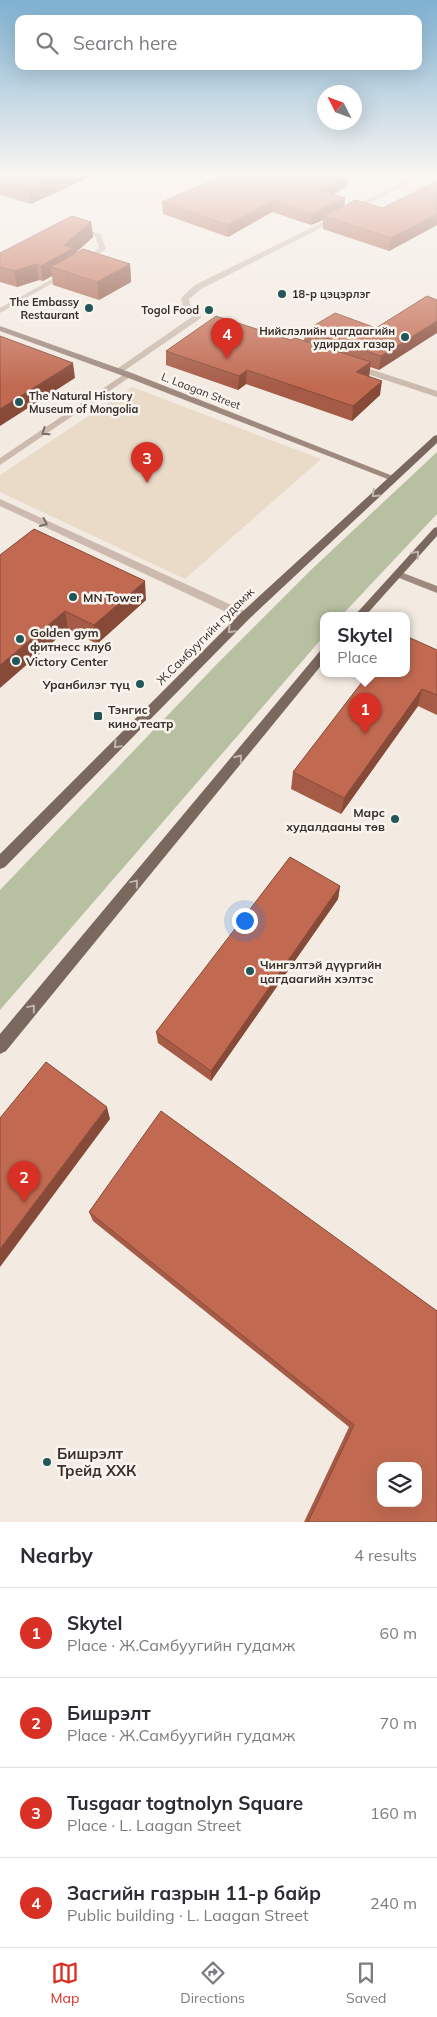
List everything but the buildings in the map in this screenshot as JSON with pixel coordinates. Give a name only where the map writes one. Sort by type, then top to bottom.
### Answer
[{"type":"main road","name":"L. Laagan Street","points":[[0,328],[130,375],[392,478]]},
{"type":"main road","name":"Ж.Самбуугийн гудамж","points":[[0,863],[244,616],[437,438]]},
{"type":"main road","points":[[363,612],[437,530]]},
{"type":"main road","points":[[398,574],[437,590]]},
{"type":"main road","points":[[0,1046],[320,659]]},
{"type":"street","points":[[0,312],[91,259],[103,249],[102,245]]},
{"type":"street","points":[[207,319],[198,316],[187,307],[185,298],[198,287],[282,245]]},
{"type":"street","points":[[118,371],[198,316]]},
{"type":"street","points":[[345,364],[437,394]]},
{"type":"street","points":[[0,462],[130,375]]},
{"type":"street","points":[[0,502],[244,616]]},
{"type":"green space","points":[[437,452],[437,514],[345,612],[320,612],[320,641],[0,1010],[0,890],[215,666],[313,568]]},
{"type":"shaded area","points":[[132,387],[321,459],[185,579],[0,492],[0,475]]},
{"type":"place","name":"18-р цэцэрлэг","points":[[282,294]]},
{"type":"place","name":"The Embassy Restaurant","points":[[89,308]]},
{"type":"place","name":"Togol Food","points":[[209,310]]},
{"type":"place","name":"Нийслэлийн цагдаагийн удирдах газар","points":[[405,337]]},
{"type":"place","name":"Засгийн газрын 11-р байр","points":[[227,359]]},
{"type":"place","name":"The Natural History Museum of Mongolia","points":[[19,402]]},
{"type":"place","name":"Tusgaar togtnolyn Square","points":[[147,483]]},
{"type":"place","name":"MN Tower","points":[[73,597]]},
{"type":"place","name":"Golden gym фитнесс клуб","points":[[20,639]]},
{"type":"place","name":"Victory Center","points":[[16,661]]},
{"type":"place","name":"Уранбилэг түц","points":[[140,684]]},
{"type":"place","name":"Тэнгис кино театр","points":[[98,716]]},
{"type":"place","name":"Skytel","points":[[365,734]]},
{"type":"place","name":"Марс худалдааны төв","points":[[395,819]]},
{"type":"place","name":"Чингэлтэй дүүргийн цагдаагийн хэлтэс","points":[[250,971]]},
{"type":"place","name":"Бишрэлт","points":[[24,1202]]},
{"type":"place","name":"Бишрэлт Трейд ХХК","points":[[47,1462]]}]
